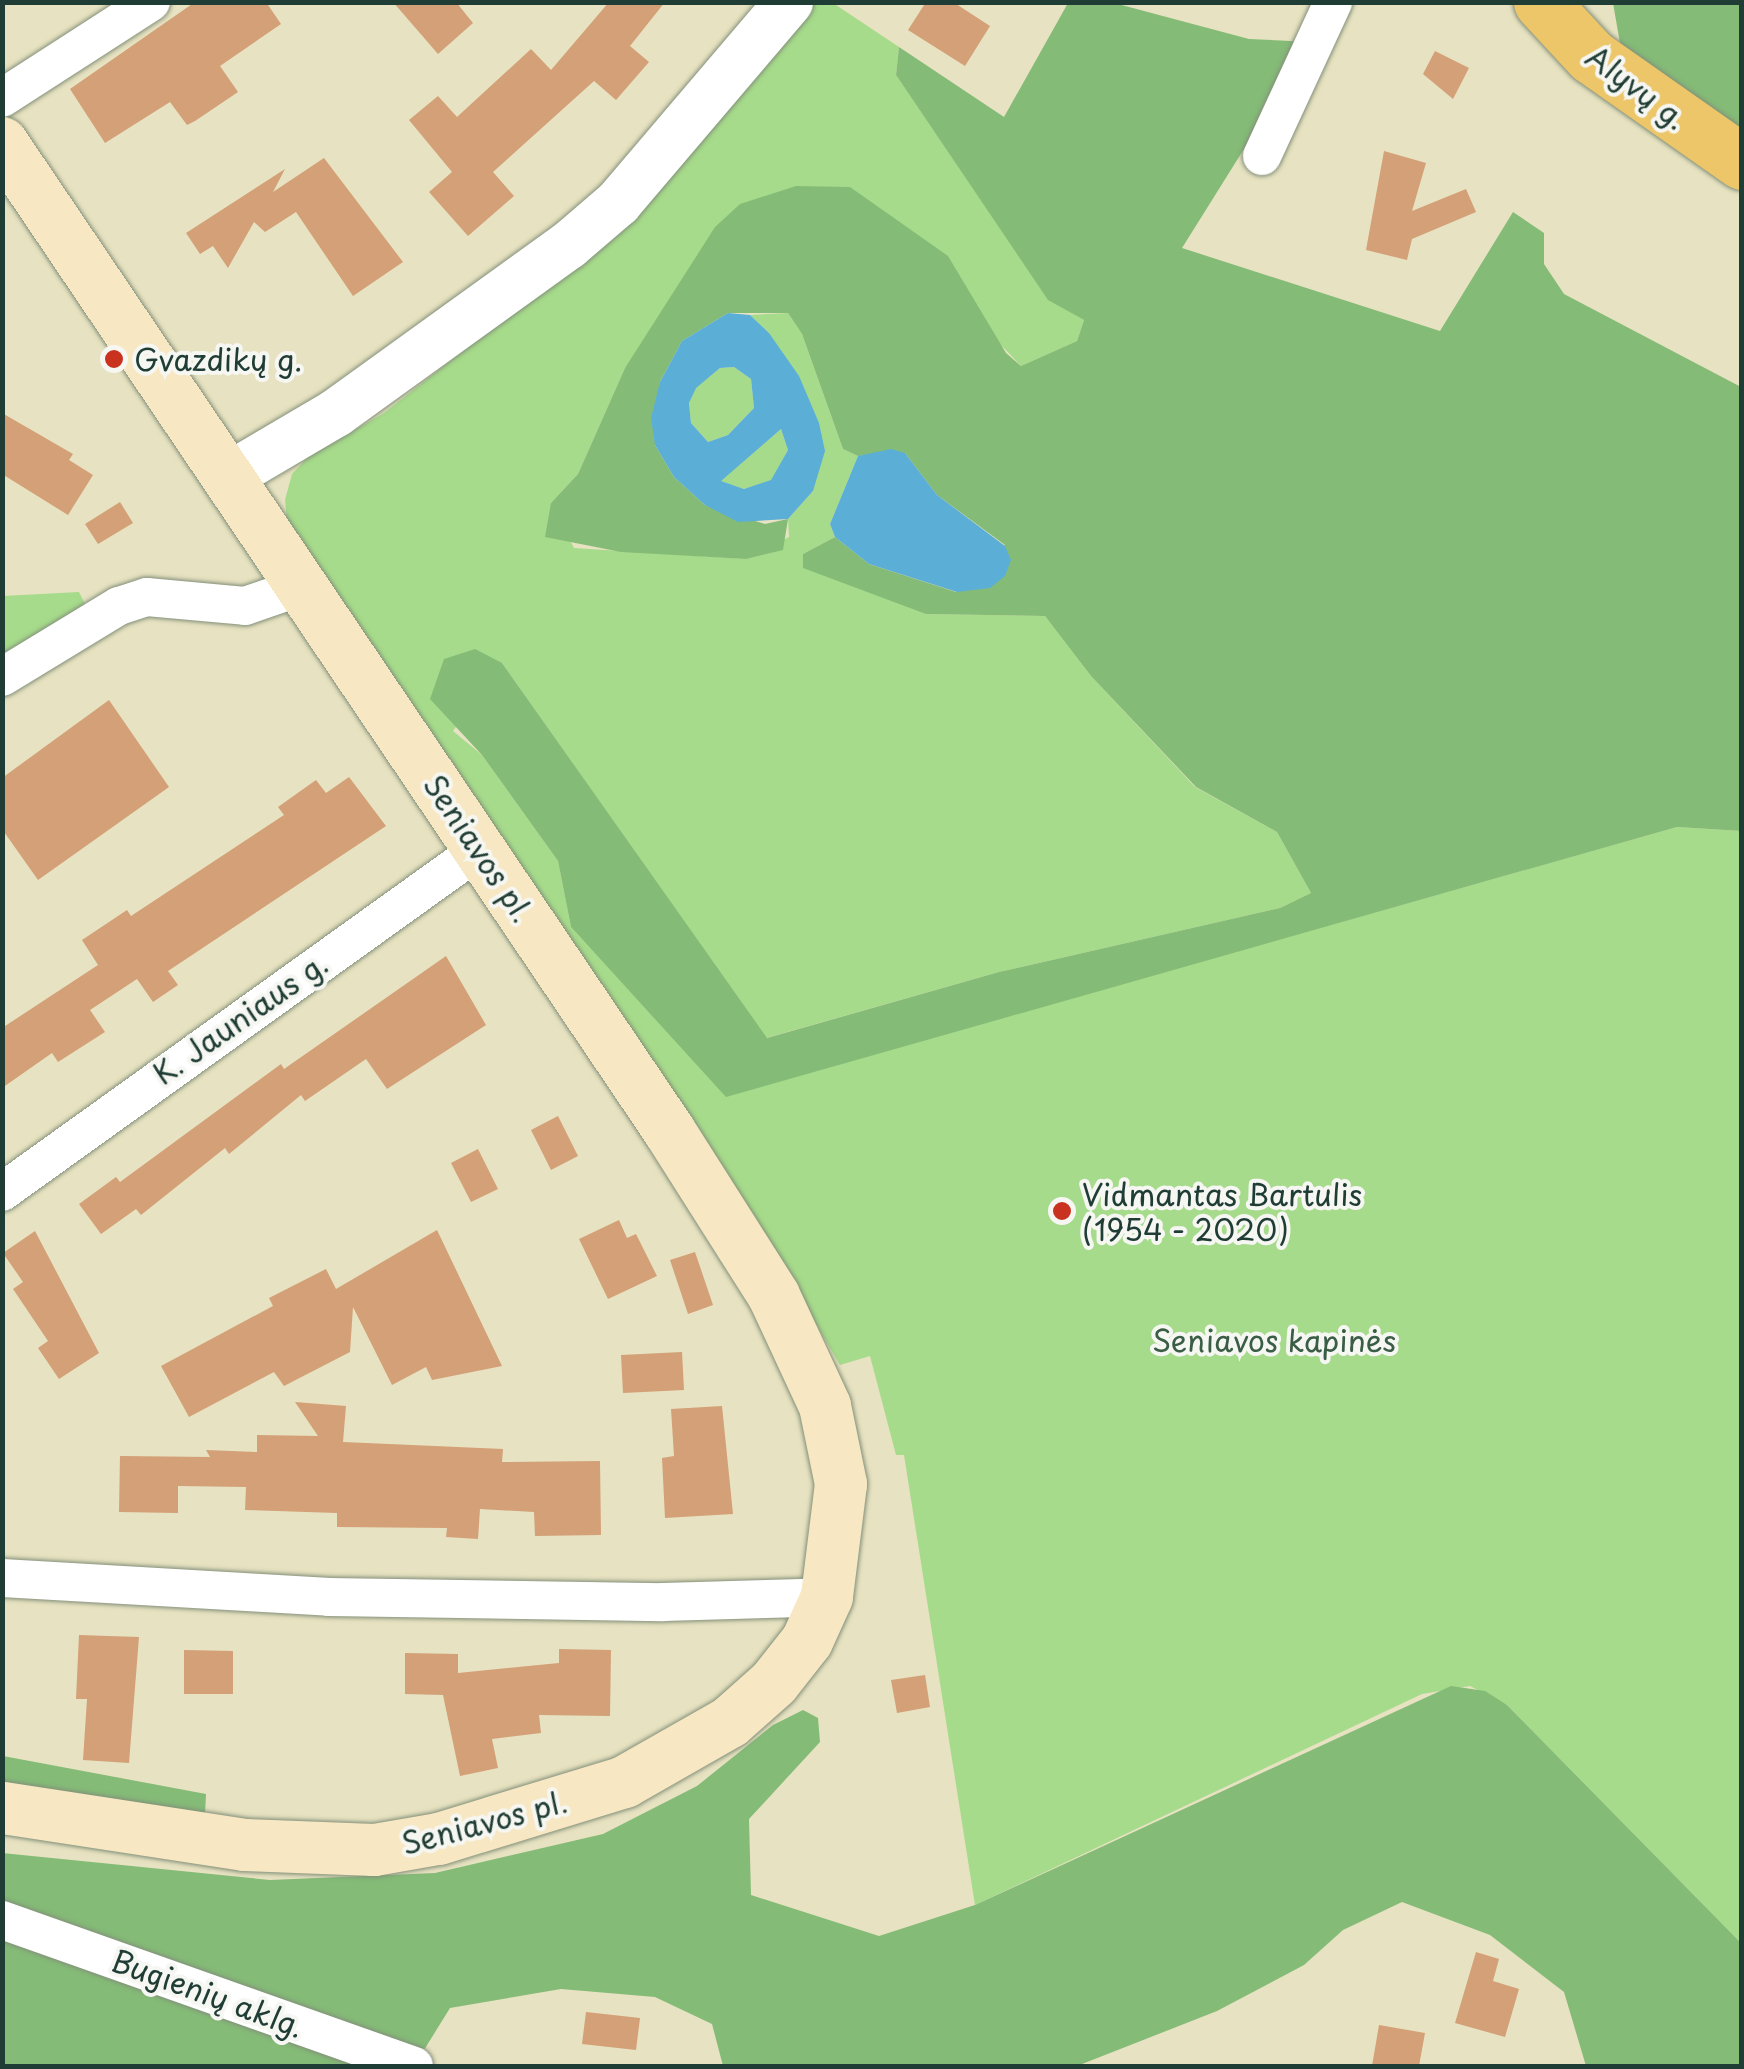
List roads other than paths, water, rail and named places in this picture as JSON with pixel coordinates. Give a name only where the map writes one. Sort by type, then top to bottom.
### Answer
[{"type":"main road","name":"Alyvų g.","points":[[1541,2],[1592,56],[1742,162]]},
{"type":"main road","name":"Seniavos pl.","points":[[2,143],[670,1132],[804,1352],[825,1406],[841,1484],[827,1597],[807,1641],[774,1683],[684,1751],[624,1782],[438,1839],[374,1850],[314,1852],[2,1808]]},
{"type":"street","points":[[2,98],[151,2]]},
{"type":"street","points":[[229,476],[336,414],[581,235],[711,100],[789,2]]},
{"type":"street","points":[[1262,156],[1333,2]]},
{"type":"street","points":[[2,678],[119,606],[147,596],[245,606],[302,586]]},
{"type":"street","name":"K. Jauniaus g.","points":[[2,1192],[480,849]]},
{"type":"street","points":[[2,1578],[329,1597],[663,1602],[827,1597]]},
{"type":"street","name":"Bugienių aklg.","points":[[2,1920],[414,2066]]},
{"type":"water","points":[[728,313],[750,315],[769,333],[799,376],[819,423],[825,451],[813,491],[788,519],[738,522],[705,505],[674,477],[655,445],[651,418],[660,382],[682,341]],"holes":[[[734,367],[751,379],[754,408],[728,435],[708,442],[691,423],[689,403],[696,388],[720,368]],[[781,429],[788,450],[771,480],[744,489],[721,481]]]},
{"type":"water","points":[[891,449],[905,453],[937,495],[1005,546],[1011,560],[1005,576],[990,588],[957,592],[869,564],[835,537],[830,524],[858,456]]},
{"type":"place","name":"Gvazdikų g.","points":[[114,359]]},
{"type":"place","name":"Vidmantas Bartulis (1954 - 2020)","points":[[1062,1211]]},
{"type":"park label","name":"Seniavos kapinės","points":[[1274,1340]]}]
